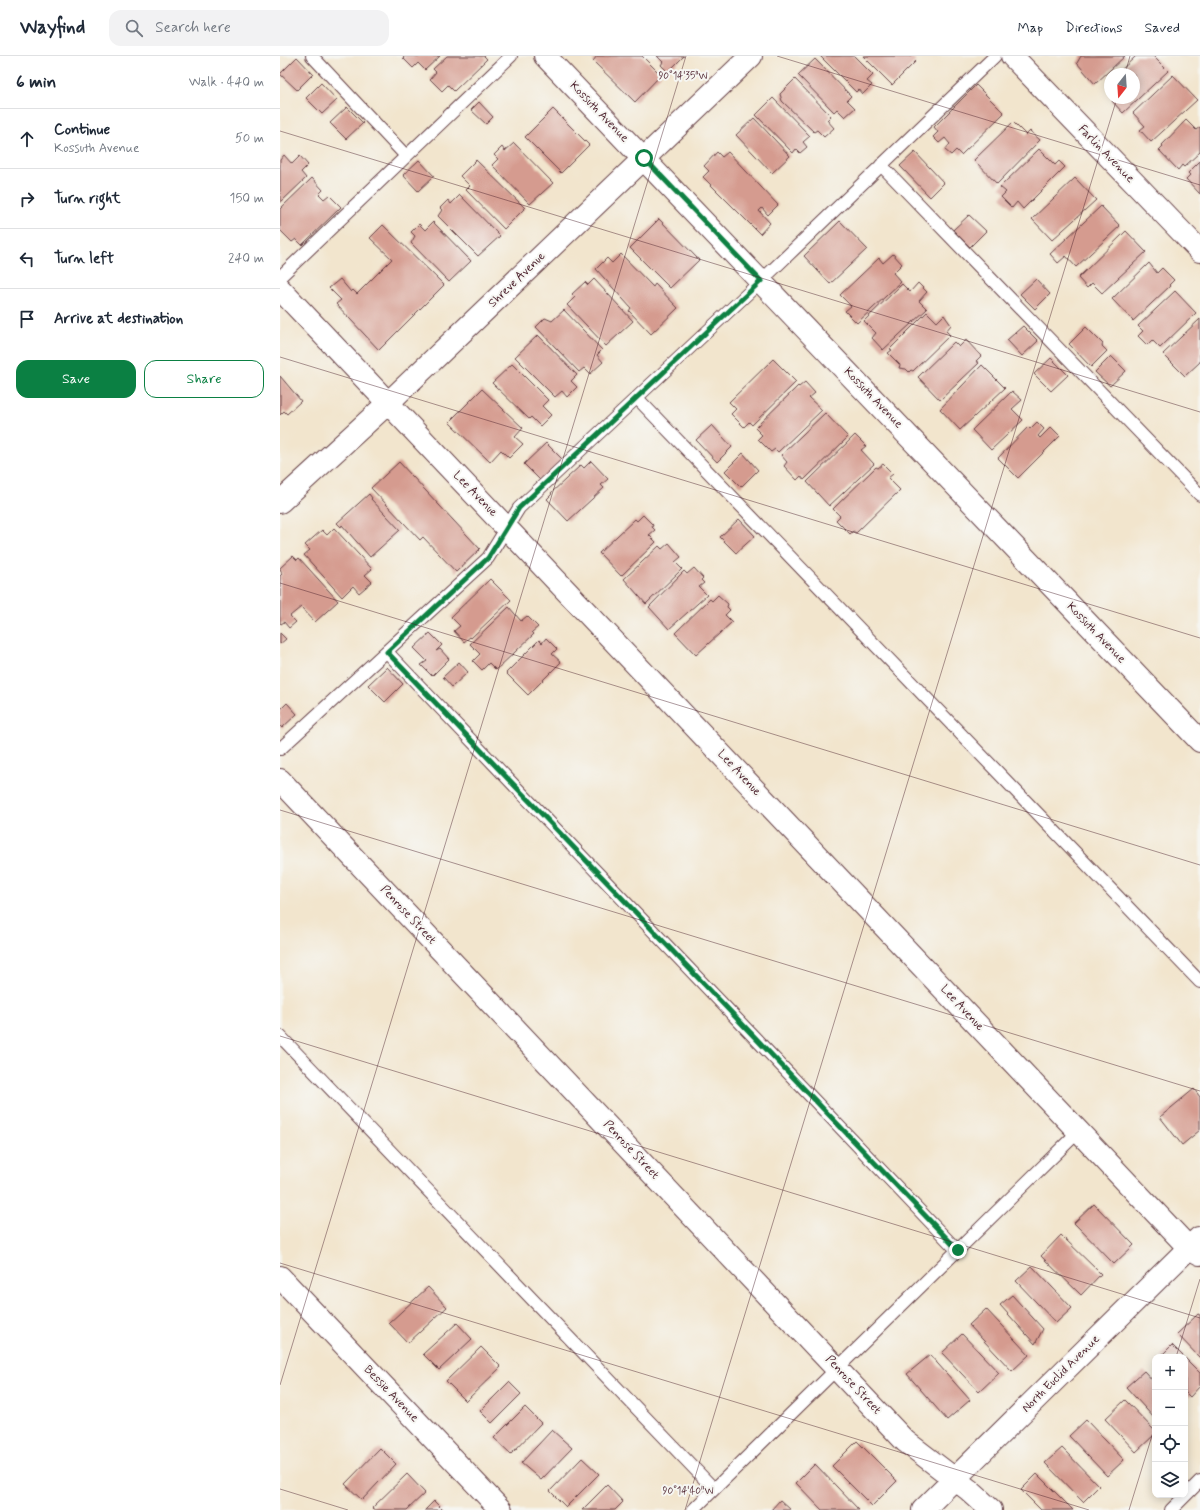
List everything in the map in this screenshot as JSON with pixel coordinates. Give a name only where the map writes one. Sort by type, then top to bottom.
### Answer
[{"type":"street","name":"Kossuth Avenue","points":[[545,56],[1200,741]]},
{"type":"street","name":"Shreve Avenue","points":[[280,502],[388,403],[751,56]]},
{"type":"street","name":"Farlin Avenue","points":[[1012,56],[1200,251]]},
{"type":"street","name":"Lee Avenue","points":[[280,289],[1079,1132],[1196,1247]]},
{"type":"street","name":"Penrose Street","points":[[280,780],[905,1441],[955,1479],[991,1510]]},
{"type":"street","name":"North Euclid Avenue","points":[[923,1510],[1196,1247]]},
{"type":"street","name":"Bessie Avenue","points":[[280,1277],[501,1510]]},
{"type":"lane","points":[[312,56],[406,156]]},
{"type":"lane","points":[[280,277],[511,56]]},
{"type":"lane","points":[[280,749],[488,558],[519,508],[761,281],[995,56]]},
{"type":"lane","points":[[881,165],[1200,495]]},
{"type":"lane","points":[[636,398],[1200,982]]},
{"type":"lane","points":[[387,652],[958,1250]]},
{"type":"lane","points":[[280,1036],[714,1489]]},
{"type":"lane","points":[[692,1510],[1079,1132]]},
{"type":"lane","points":[[1171,1510],[1200,1481]]},
{"type":"building","points":[[405,56],[440,56],[425,70],[418,63],[413,68],[403,58]]},
{"type":"building","points":[[447,56],[484,56],[487,59],[454,91],[448,85],[442,91],[430,79],[436,72],[433,69]]},
{"type":"building","points":[[597,56],[642,56],[661,75],[635,102],[593,61]]},
{"type":"building","points":[[657,56],[684,56],[668,72],[661,65],[663,62]]},
{"type":"building","points":[[820,56],[854,56],[873,75],[867,81],[872,85],[863,94],[859,89],[856,92]]},
{"type":"building","points":[[863,56],[911,56],[916,61],[892,85]]},
{"type":"building","points":[[1081,56],[1125,56],[1112,68],[1104,68],[1104,76],[1095,84],[1077,63]]},
{"type":"building","points":[[1136,56],[1153,56],[1168,71],[1140,97],[1140,68],[1123,68]]},
{"type":"building","points":[[297,57],[313,74],[297,90],[280,74]]},
{"type":"building","points":[[815,59],[851,96],[847,100],[855,108],[845,117],[837,109],[834,112],[798,75]]},
{"type":"building","points":[[1173,75],[1197,100],[1151,142],[1140,130],[1145,126],[1133,113]]},
{"type":"building","points":[[795,79],[831,116],[827,120],[834,128],[824,137],[817,130],[814,132],[782,101],[780,94]]},
{"type":"building","points":[[321,83],[337,100],[322,114],[306,98]]},
{"type":"building","points":[[976,85],[1004,113],[961,155],[956,150],[951,155],[945,150],[950,144],[945,138],[939,143],[933,137],[938,132],[934,127]]},
{"type":"building","points":[[773,98],[810,136],[803,142],[807,147],[800,153],[796,149],[793,153],[756,115]]},
{"type":"building","points":[[479,102],[493,117],[486,124],[471,110]]},
{"type":"building","points":[[1115,104],[1133,104],[1123,113]]},
{"type":"building","points":[[347,107],[363,123],[346,139],[330,123]]},
{"type":"building","points":[[553,109],[589,145],[561,173],[525,137]]},
{"type":"building","points":[[754,118],[790,156],[772,173],[736,135]]},
{"type":"building","points":[[1186,120],[1196,130],[1200,127],[1200,152],[1184,167],[1182,165],[1178,170],[1159,150]]},
{"type":"building","points":[[1013,122],[1026,135],[1030,131],[1040,140],[997,184],[974,160]]},
{"type":"building","points":[[514,143],[553,183],[530,204],[492,165],[498,159],[494,155],[502,147],[505,151]]},
{"type":"building","points":[[1039,149],[1055,165],[1059,161],[1065,167],[1023,209],[1017,202],[1012,208],[1001,197],[1006,192],[1000,187]]},
{"type":"building","points":[[717,152],[722,157],[728,152],[778,205],[768,215],[762,208],[759,211],[770,223],[760,234],[703,177],[709,171],[704,166]]},
{"type":"building","points":[[915,152],[944,183],[930,197],[900,166]]},
{"type":"building","points":[[284,155],[292,164],[300,156],[308,165],[301,172],[306,178],[280,203],[280,160]]},
{"type":"building","points":[[419,160],[434,176],[418,191],[403,175]]},
{"type":"building","points":[[476,160],[525,208],[504,229],[466,190],[470,186],[460,176]]},
{"type":"building","points":[[1200,161],[1200,194],[1186,179],[1190,175],[1188,173]]},
{"type":"building","points":[[312,178],[323,190],[319,194],[324,199],[329,195],[341,207],[302,245],[296,239],[292,242],[280,230],[280,209]]},
{"type":"building","points":[[1075,178],[1096,200],[1052,240],[1032,219]]},
{"type":"building","points":[[460,195],[500,236],[478,256],[438,216],[442,210],[440,208],[448,200],[451,204]]},
{"type":"building","points":[[1101,206],[1120,226],[1076,267],[1066,256],[1058,263],[1050,254]]},
{"type":"building","points":[[969,215],[986,231],[970,247],[953,230]]},
{"type":"building","points":[[659,219],[699,260],[670,288],[630,248]]},
{"type":"building","points":[[840,221],[867,249],[830,284],[804,256]]},
{"type":"building","points":[[433,222],[471,261],[449,282],[411,243],[415,236],[411,232],[419,224],[425,230]]},
{"type":"building","points":[[383,225],[444,285],[379,350],[336,304],[341,300],[329,288],[340,279],[351,292],[353,290],[357,294],[392,259],[370,238]]},
{"type":"building","points":[[1126,231],[1146,252],[1102,293],[1092,283],[1087,288],[1078,278]]},
{"type":"building","points":[[621,254],[653,287],[655,284],[678,308],[651,334],[629,311],[631,308],[596,269],[607,258],[612,263]]},
{"type":"building","points":[[893,254],[902,264],[893,273],[901,282],[857,323],[845,311],[851,306],[840,295],[879,258],[883,263]]},
{"type":"building","points":[[1149,263],[1157,273],[1162,268],[1174,280],[1169,285],[1170,286],[1133,321],[1112,299]]},
{"type":"building","points":[[594,279],[633,321],[606,346],[567,305],[575,297],[572,294],[585,282],[588,285]]},
{"type":"building","points":[[1036,279],[1050,294],[1035,309],[1020,294]]},
{"type":"building","points":[[918,283],[927,292],[919,301],[927,309],[883,350],[872,338],[876,333],[864,321],[902,284],[910,292]]},
{"type":"building","points":[[1175,291],[1196,313],[1160,348],[1152,340],[1147,345],[1138,336],[1143,331],[1138,326]]},
{"type":"building","points":[[564,310],[602,350],[597,355],[603,362],[590,374],[584,368],[579,372],[536,327],[545,318],[552,321]]},
{"type":"building","points":[[927,312],[937,322],[944,315],[951,325],[946,331],[950,335],[913,371],[911,370],[909,372],[906,369],[899,368],[900,365],[888,353],[892,350],[890,349]]},
{"type":"building","points":[[1200,319],[1200,362],[1185,376],[1163,354]]},
{"type":"building","points":[[1023,326],[1038,341],[1022,356],[1007,340]]},
{"type":"building","points":[[1086,327],[1103,344],[1102,346],[1107,351],[1091,367],[1069,344]]},
{"type":"building","points":[[538,335],[577,375],[571,381],[577,387],[567,397],[562,391],[555,397],[515,357]]},
{"type":"building","points":[[966,340],[981,356],[976,361],[979,363],[940,400],[918,377],[954,342],[959,347]]},
{"type":"building","points":[[1111,356],[1126,371],[1110,386],[1095,372]]},
{"type":"building","points":[[1051,358],[1068,375],[1051,391],[1034,374]]},
{"type":"building","points":[[773,359],[796,382],[752,425],[749,422],[744,427],[731,414],[736,409],[729,402]]},
{"type":"building","points":[[512,364],[548,400],[542,406],[551,415],[540,426],[531,417],[529,419],[492,383]]},
{"type":"building","points":[[982,365],[1005,388],[960,430],[940,409]]},
{"type":"building","points":[[280,376],[301,401],[287,414],[284,411],[280,415]]},
{"type":"building","points":[[805,382],[815,393],[809,398],[822,410],[778,452],[775,449],[771,452],[758,439],[762,435],[755,428],[798,386],[799,387]]},
{"type":"building","points":[[482,389],[523,428],[515,437],[523,444],[509,458],[501,450],[490,462],[449,422]]},
{"type":"building","points":[[1012,391],[1022,400],[1012,409],[1023,420],[991,450],[972,430]]},
{"type":"building","points":[[825,413],[848,437],[804,480],[801,476],[797,480],[784,466],[787,462],[781,455]]},
{"type":"building","points":[[1037,422],[1044,429],[1038,436],[1040,438],[1051,427],[1060,436],[1018,478],[998,458],[1028,427],[1030,429]]},
{"type":"building","points":[[712,425],[732,447],[717,462],[696,440]]},
{"type":"building","points":[[855,435],[866,446],[861,450],[874,464],[829,506],[807,482]]},
{"type":"building","points":[[546,443],[563,460],[541,481],[524,464]]},
{"type":"building","points":[[743,453],[758,470],[741,487],[725,471]]},
{"type":"building","points":[[591,461],[608,479],[601,485],[604,488],[568,521],[547,499],[552,494],[551,493],[581,465],[584,468]]},
{"type":"building","points":[[399,462],[480,549],[456,572],[423,537],[420,540],[371,488]]},
{"type":"building","points":[[883,464],[893,474],[888,478],[900,490],[856,533],[853,531],[850,534],[836,520],[840,516],[833,509],[876,467],[878,468]]},
{"type":"building","points":[[369,494],[372,498],[371,499],[400,530],[370,557],[342,525],[341,527],[337,523]]},
{"type":"building","points":[[643,515],[653,525],[652,527],[655,530],[649,535],[656,542],[621,576],[599,553],[635,519],[637,521]]},
{"type":"building","points":[[739,519],[755,536],[736,553],[720,537]]},
{"type":"building","points":[[334,528],[372,569],[365,575],[372,582],[359,593],[353,586],[342,597],[304,555],[310,550],[305,545],[322,530],[327,535]]},
{"type":"building","points":[[669,543],[681,557],[675,562],[682,569],[646,604],[624,579],[659,546],[662,549]]},
{"type":"building","points":[[293,556],[297,560],[299,558],[338,601],[315,622],[301,607],[290,616],[296,622],[289,628],[284,622],[281,624],[280,623],[280,576],[282,574],[280,568]]},
{"type":"building","points":[[694,568],[703,578],[701,580],[704,583],[699,587],[707,595],[669,629],[649,607],[684,571],[687,574]]},
{"type":"building","points":[[490,579],[511,600],[471,638],[470,637],[464,642],[454,631],[460,626],[451,617]]},
{"type":"building","points":[[718,595],[728,604],[727,607],[730,610],[725,615],[732,622],[696,655],[675,633],[710,599],[712,601]]},
{"type":"building","points":[[509,607],[521,621],[527,616],[538,627],[532,632],[534,634],[496,670],[489,663],[482,670],[473,661],[480,654],[470,644]]},
{"type":"building","points":[[280,633],[286,639],[280,644]]},
{"type":"building","points":[[430,633],[442,645],[436,651],[440,649],[449,659],[432,676],[421,665],[427,661],[414,648]]},
{"type":"building","points":[[546,638],[557,649],[552,654],[561,662],[528,695],[506,673],[539,640],[542,643]]},
{"type":"building","points":[[459,662],[468,672],[452,687],[443,677]]},
{"type":"building","points":[[387,667],[403,684],[385,702],[368,685]]},
{"type":"building","points":[[287,703],[297,714],[282,728],[280,726],[280,710]]},
{"type":"building","points":[[1194,1089],[1200,1097],[1200,1130],[1182,1145],[1160,1117]]},
{"type":"building","points":[[1094,1204],[1134,1245],[1114,1264],[1074,1223]]},
{"type":"building","points":[[1061,1235],[1101,1274],[1081,1295],[1041,1256]]},
{"type":"building","points":[[1032,1266],[1072,1308],[1056,1323],[1016,1281]]},
{"type":"building","points":[[428,1287],[447,1307],[408,1343],[389,1323]]},
{"type":"building","points":[[1012,1295],[1043,1329],[1035,1344],[1000,1305]]},
{"type":"building","points":[[986,1309],[1029,1355],[1012,1371],[969,1325]]},
{"type":"building","points":[[1198,1314],[1200,1315],[1200,1358],[1177,1334]]},
{"type":"building","points":[[457,1323],[472,1339],[439,1370],[423,1354]]},
{"type":"building","points":[[962,1334],[999,1373],[979,1392],[942,1353]]},
{"type":"building","points":[[1172,1345],[1181,1354],[1163,1354]]},
{"type":"building","points":[[481,1347],[501,1367],[466,1401],[446,1381]]},
{"type":"building","points":[[930,1355],[970,1400],[947,1420],[907,1374]]},
{"type":"building","points":[[1188,1361],[1200,1373],[1200,1386],[1190,1397],[1188,1395]]},
{"type":"building","points":[[1144,1371],[1152,1380],[1152,1416],[1126,1387]]},
{"type":"building","points":[[509,1382],[521,1394],[492,1423],[480,1411]]},
{"type":"building","points":[[1125,1400],[1152,1428],[1152,1437],[1136,1452],[1105,1419]]},
{"type":"building","points":[[525,1407],[541,1423],[511,1454],[494,1438]]},
{"type":"building","points":[[1086,1420],[1124,1460],[1107,1476],[1069,1436]]},
{"type":"building","points":[[552,1430],[572,1448],[541,1480],[521,1463]]},
{"type":"building","points":[[857,1441],[897,1481],[872,1506],[832,1466]]},
{"type":"building","points":[[380,1448],[396,1464],[362,1500],[345,1484]]},
{"type":"building","points":[[1062,1448],[1099,1486],[1083,1502],[1045,1463]]},
{"type":"building","points":[[582,1458],[599,1474],[566,1507],[550,1491]]},
{"type":"building","points":[[815,1464],[859,1510],[822,1510],[796,1483]]},
{"type":"building","points":[[407,1474],[425,1493],[407,1510],[374,1510],[372,1508]]},
{"type":"building","points":[[1037,1474],[1073,1510],[1041,1510],[1021,1490]]},
{"type":"building","points":[[607,1485],[623,1502],[615,1510],[582,1510]]},
{"type":"building","points":[[780,1500],[791,1510],[771,1510]]},
{"type":"building","points":[[434,1501],[443,1510],[425,1510]]},
{"type":"route","points":[[644,158],[761,281],[519,508],[488,558],[387,652],[958,1250]]}]
